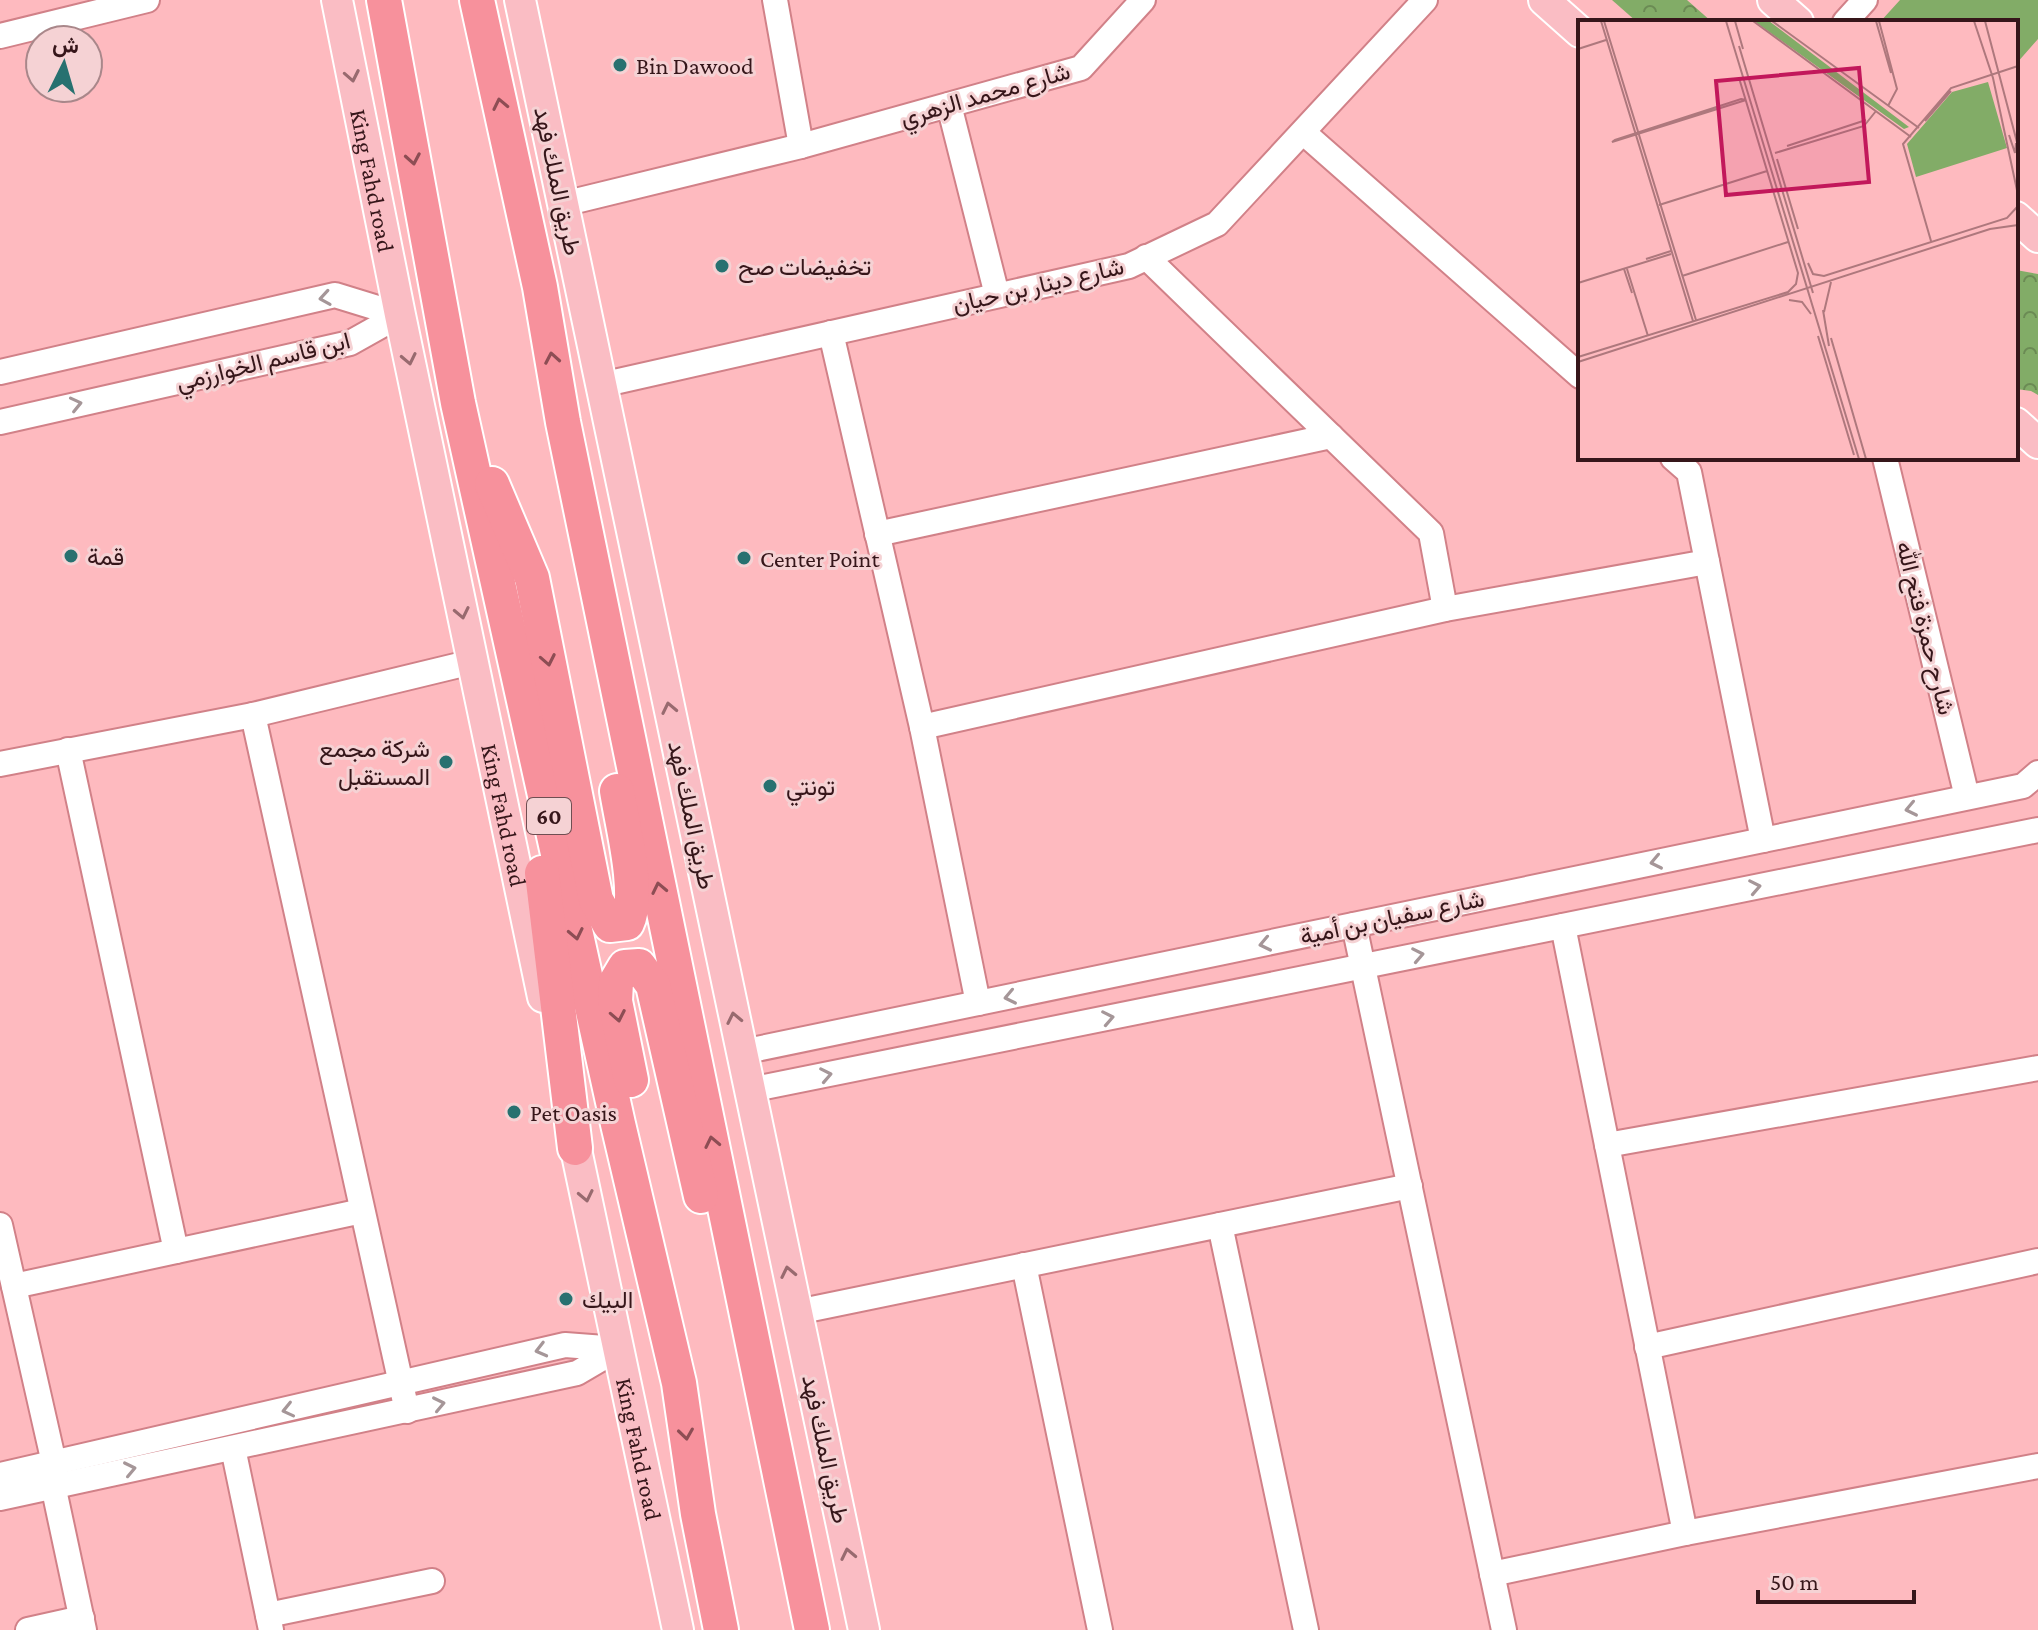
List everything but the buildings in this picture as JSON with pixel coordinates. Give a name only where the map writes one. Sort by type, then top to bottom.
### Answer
[{"type":"highway","name":"60","points":[[382,0],[458,403],[618,1124],[679,1383],[698,1514],[721,1630]]},
{"type":"highway","name":"طريق الملك فهد","points":[[477,0],[540,287],[563,422],[812,1630]]},
{"type":"highway","points":[[458,403],[532,578],[596,900],[610,925],[627,923],[632,912],[629,863],[592,647],[563,422]]},
{"type":"highway","points":[[519,678],[575,1148]]},
{"type":"highway","points":[[679,1383],[672,1294],[615,1001],[616,982],[625,967],[639,966],[653,985],[680,1113],[752,1406],[789,1516]]},
{"type":"main road","name":"King Fahd road","points":[[337,0],[472,662],[678,1630]]},
{"type":"main road","name":"طريق الملك فهد","points":[[520,0],[864,1630]]},
{"type":"main road","points":[[1544,0],[1578,30]]},
{"type":"main road","points":[[1773,0],[1796,20]]},
{"type":"main road","points":[[2018,219],[2038,237]]},
{"type":"main road","points":[[2018,425],[2038,443]]},
{"type":"main road","points":[[656,1529],[686,1630]]},
{"type":"street","points":[[0,36],[98,5],[147,0]]},
{"type":"street","points":[[775,0],[801,146]]},
{"type":"street","name":"شارع دينار بن حيان","points":[[601,385],[1129,266],[1217,224],[1425,0]]},
{"type":"street","points":[[1847,20],[1865,0]]},
{"type":"street","name":"شارع محمد الزهري","points":[[563,204],[801,146],[1081,68],[1137,2]]},
{"type":"street","points":[[949,105],[997,295]]},
{"type":"street","points":[[1304,133],[1578,374]]},
{"type":"street","points":[[1146,257],[1431,533],[1445,609]]},
{"type":"street","name":"ابن قاسم الخوارزمي","points":[[0,372],[335,295],[400,315]]},
{"type":"street","name":"ابن قاسم الخوارزمي","points":[[0,422],[350,343],[400,315]]},
{"type":"street","points":[[831,333],[922,727],[978,1003]]},
{"type":"street","points":[[877,534],[1331,436]]},
{"type":"street","points":[[1675,460],[1689,472],[1763,840]]},
{"type":"street","name":"شارح حمزة فتح الله","points":[[1885,460],[1967,797]]},
{"type":"street","points":[[922,727],[1445,609],[1707,562]]},
{"type":"street","points":[[0,764],[253,715],[472,662]]},
{"type":"street","points":[[253,715],[407,1411]]},
{"type":"street","points":[[68,750],[176,1251]]},
{"type":"street","name":"شارع سفيان بن أمية","points":[[742,1052],[2023,786],[2038,773]]},
{"type":"street","name":"شارع سفيان بن أمية","points":[[750,1090],[2038,830]]},
{"type":"street","points":[[1354,925],[1504,1630]]},
{"type":"street","points":[[1563,926],[1685,1533]]},
{"type":"street","points":[[1607,1145],[2038,1068]]},
{"type":"street","points":[[797,1312],[1410,1186]]},
{"type":"street","points":[[14,1286],[362,1211]]},
{"type":"street","points":[[0,1225],[83,1624],[28,1630]]},
{"type":"street","points":[[1220,1225],[1306,1630]]},
{"type":"street","points":[[1647,1347],[2038,1261]]},
{"type":"street","points":[[1024,1265],[1100,1630]]},
{"type":"street","points":[[0,1498],[54,1474],[401,1384],[565,1345],[618,1349]]},
{"type":"street","points":[[0,1475],[54,1474],[233,1448],[577,1373],[618,1349]]},
{"type":"street","points":[[233,1448],[270,1623],[432,1581]]},
{"type":"street","points":[[1492,1574],[1685,1533],[2038,1466]]},
{"type":"green space","points":[[1612,0],[1687,0],[1710,20],[1635,20]]},
{"type":"green space","points":[[1900,0],[2038,0],[2038,39],[2018,62],[2018,20],[1882,20]]},
{"type":"green space","points":[[2018,270],[2038,274],[2038,395],[2018,389]]},
{"type":"place","name":"Bin Dawood","points":[[620,65]]},
{"type":"place","name":"تخفيضات صح","points":[[722,266]]},
{"type":"place","name":"قمة","points":[[71,556]]},
{"type":"place","name":"Center Point","points":[[744,558]]},
{"type":"place","name":"شركة مجمع المستقبل","points":[[446,762]]},
{"type":"place","name":"تونتي","points":[[770,786]]},
{"type":"place","name":"Pet Oasis","points":[[514,1112]]},
{"type":"place","name":"البيك","points":[[566,1299]]}]
